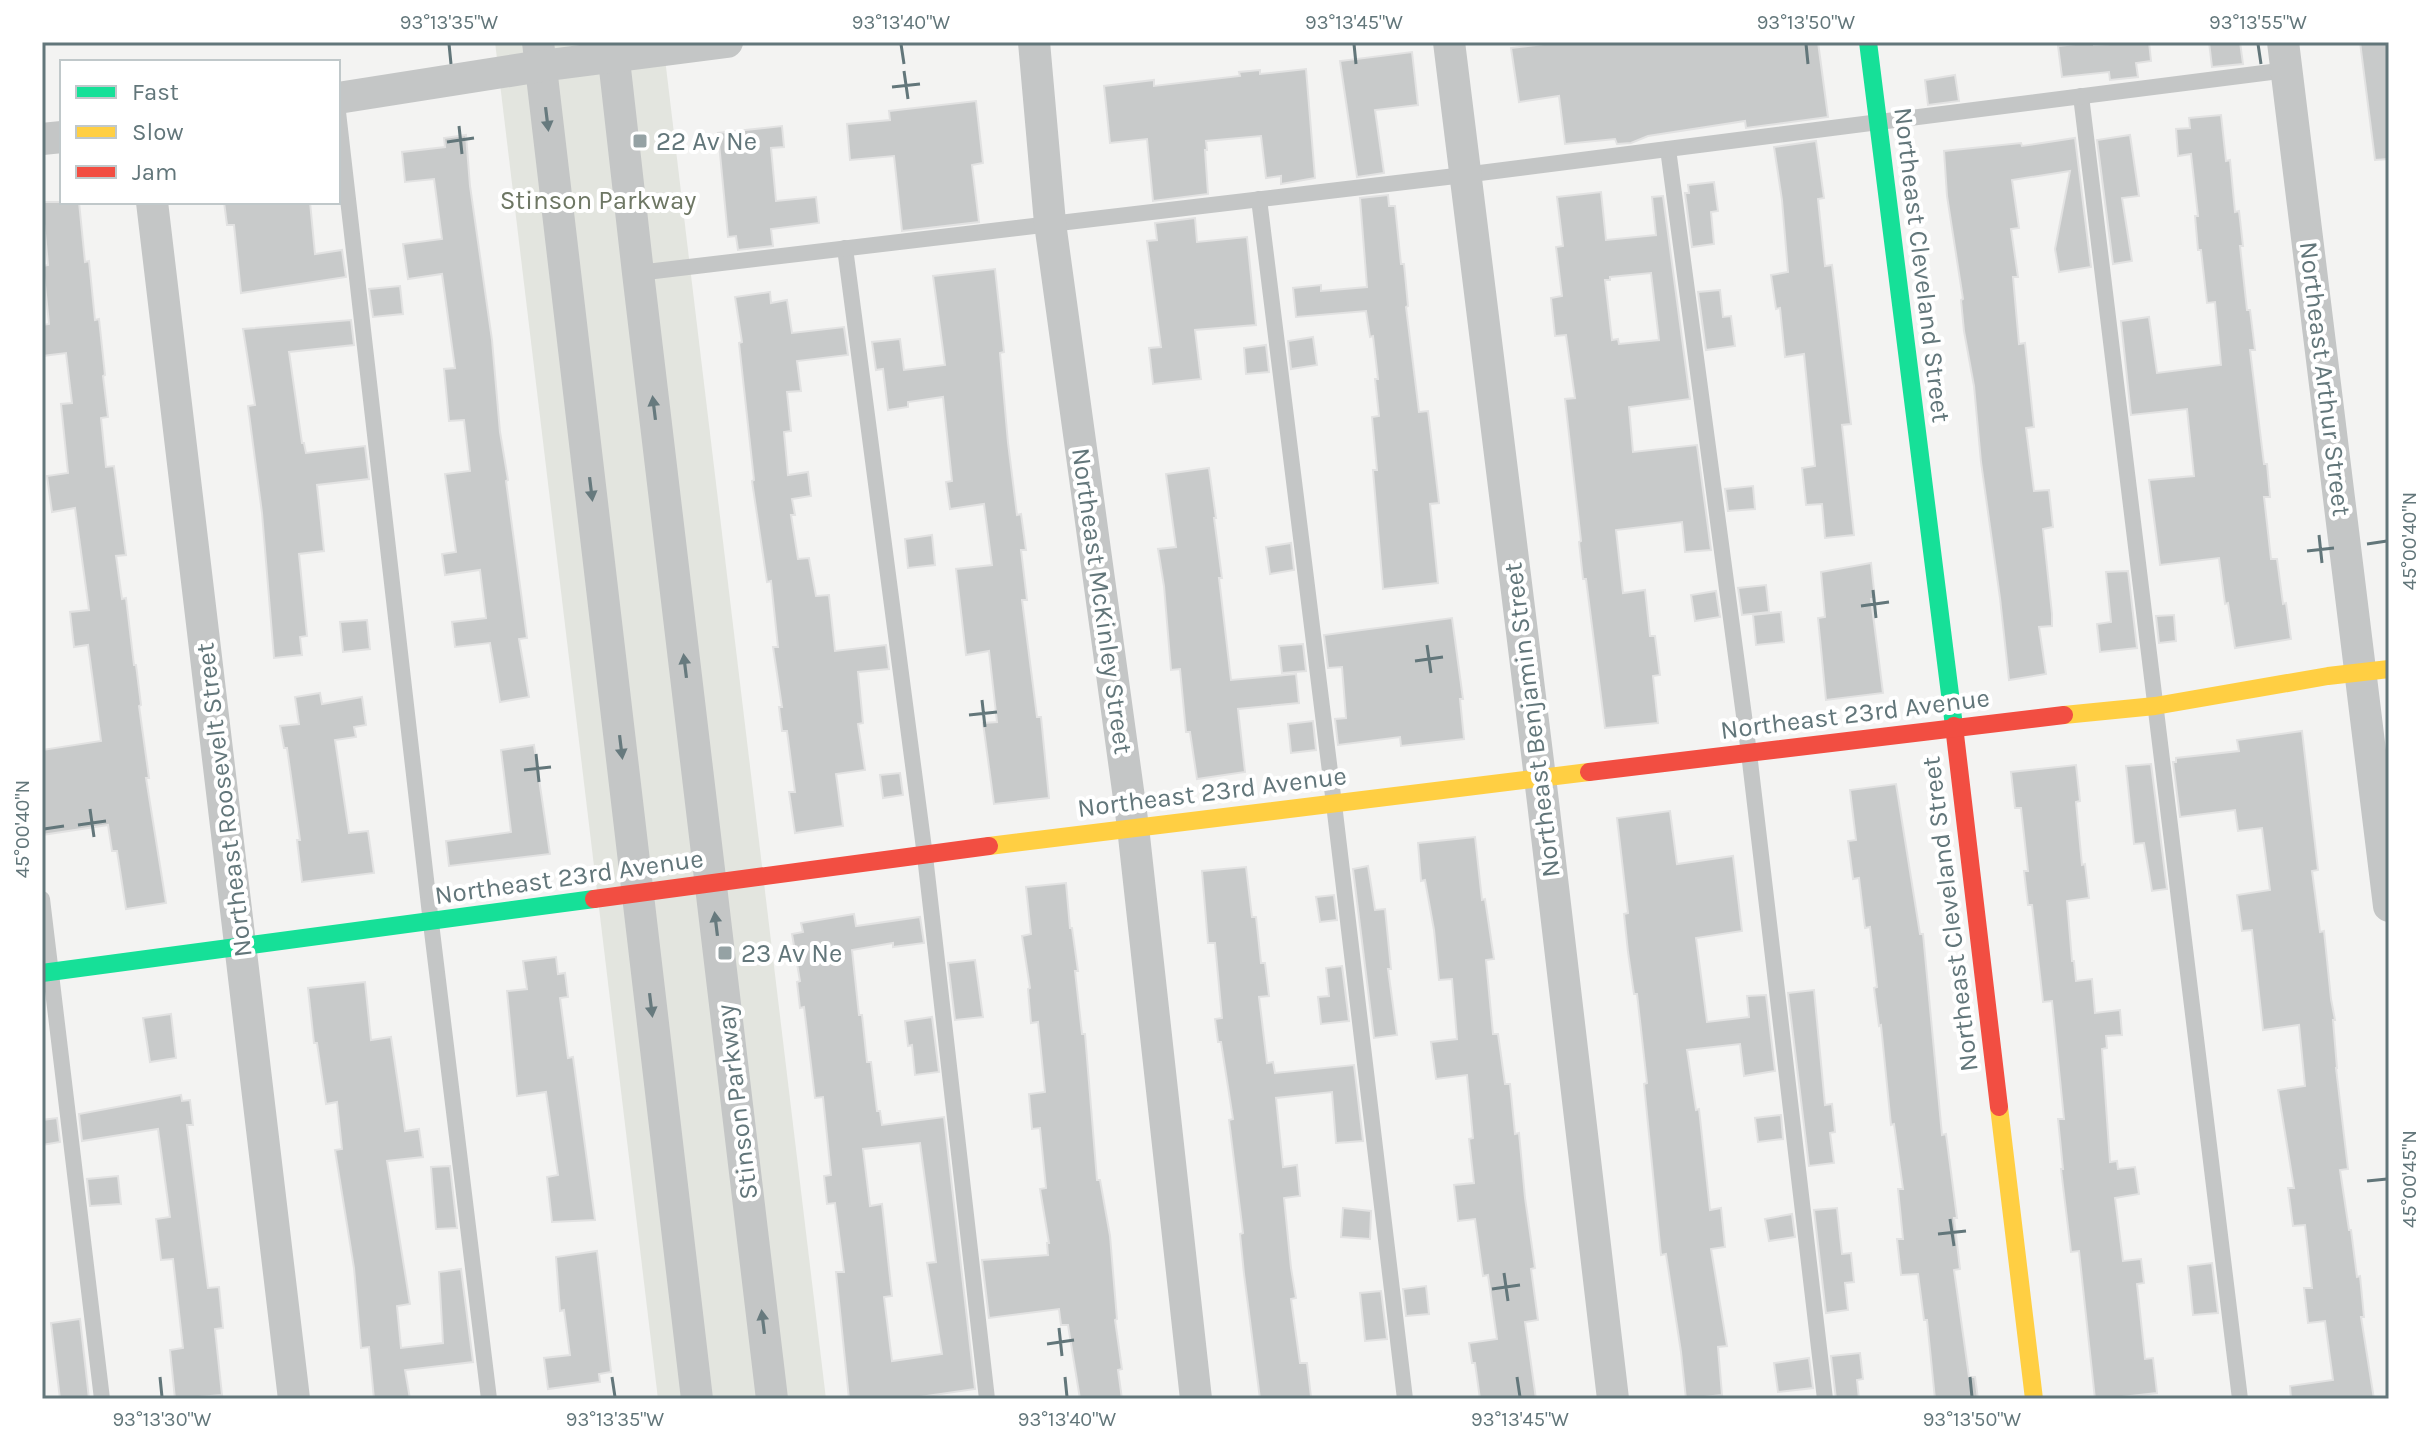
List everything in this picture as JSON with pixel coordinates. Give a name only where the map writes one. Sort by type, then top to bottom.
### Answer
[{"type":"street","points":[[340,98],[540,54],[727,42]]},
{"type":"street","name":"Northeast McKinley Street","points":[[1034,42],[1050,223],[1133,827],[1196,1399]]},
{"type":"street","name":"Northeast Benjamin Street","points":[[1449,42],[1613,1399]]},
{"type":"street","name":"Northeast Cleveland Street","points":[[1868,42],[2034,1399]]},
{"type":"street","name":"Stinson Parkway","points":[[613,49],[772,1399]]},
{"type":"street","points":[[540,54],[697,1399]]},
{"type":"street","name":"Northeast Arthur Street","points":[[2285,56],[2374,671],[2389,906]]},
{"type":"street","name":"Northeast Roosevelt Street","points":[[152,204],[294,1399]]},
{"type":"street","name":"Northeast 23rd Avenue","points":[[46,973],[1133,827],[2155,706],[2374,671]]},
{"type":"lane","points":[[638,273],[1464,175],[2081,96],[2285,56]]},
{"type":"lane","points":[[2081,96],[2240,1399]]},
{"type":"lane","points":[[340,129],[489,1399]]},
{"type":"lane","points":[[1668,149],[1749,753],[1825,1399]]},
{"type":"lane","points":[[1259,199],[1405,1399]]},
{"type":"lane","points":[[845,248],[925,856],[987,1399]]},
{"type":"lane","points":[[42,899],[46,973],[102,1399]]},
{"type":"green space","name":"Stinson Parkway","points":[[495,42],[663,42],[826,1399],[658,1399]]},
{"type":"building","points":[[1560,42],[1818,42],[1828,117],[1746,128],[1745,121],[1648,136],[1631,143],[1617,144],[1615,139],[1565,144],[1559,96],[1519,102],[1511,48]]},
{"type":"building","points":[[2094,42],[2094,45],[2149,42],[2151,61],[2136,63],[2138,77],[2110,80],[2109,72],[2062,77],[2058,46]]},
{"type":"building","points":[[2209,42],[2240,42],[2243,64],[2212,67]]},
{"type":"building","points":[[2360,42],[2389,42],[2389,159],[2375,160]]},
{"type":"building","points":[[1412,52],[1418,105],[1375,110],[1384,173],[1357,177],[1340,61]]},
{"type":"building","points":[[1306,69],[1315,178],[1281,184],[1281,176],[1266,178],[1261,136],[1206,141],[1208,194],[1153,201],[1147,139],[1110,143],[1104,86],[1154,80],[1154,86],[1240,76],[1239,72],[1260,70],[1260,74]]},
{"type":"building","points":[[1955,75],[1959,101],[1928,105],[1925,80]]},
{"type":"building","points":[[976,101],[983,163],[972,165],[979,222],[902,231],[894,156],[850,160],[847,124],[890,120],[889,111]]},
{"type":"building","points":[[2221,115],[2226,161],[2230,160],[2235,212],[2239,211],[2247,310],[2250,310],[2255,350],[2250,350],[2264,464],[2267,464],[2270,497],[2264,497],[2271,559],[2277,559],[2291,639],[2235,648],[2219,558],[2160,565],[2149,480],[2194,476],[2187,409],[2131,415],[2121,321],[2149,317],[2157,373],[2221,365],[2215,302],[2207,303],[2201,250],[2198,250],[2195,216],[2198,216],[2191,154],[2178,156],[2176,129],[2190,128],[2189,118]]},
{"type":"building","points":[[782,126],[784,147],[771,148],[776,201],[816,197],[819,223],[771,229],[773,246],[738,250],[736,236],[728,237],[718,133]]},
{"type":"building","points":[[466,135],[527,638],[519,639],[529,697],[500,702],[490,643],[455,647],[452,622],[486,618],[480,570],[445,575],[442,554],[456,552],[445,474],[470,471],[464,420],[449,421],[444,369],[455,368],[442,274],[408,279],[403,244],[442,239],[434,179],[405,182],[402,152],[445,147],[444,138]]},
{"type":"building","points":[[2130,135],[2139,196],[2122,198],[2132,261],[2113,264],[2097,140]]},
{"type":"building","points":[[2075,138],[2091,267],[2059,272],[2055,249],[2070,171],[2012,180],[2019,228],[2011,229],[2018,277],[2013,277],[2019,344],[2025,343],[2034,427],[2026,428],[2034,491],[2049,490],[2053,527],[2043,529],[2052,614],[2052,626],[2039,627],[2046,674],[2009,680],[1974,386],[1964,331],[1963,299],[1947,196],[1944,151],[2021,143],[2022,146]]},
{"type":"building","points":[[1816,141],[1824,198],[1818,199],[1825,266],[1832,265],[1851,424],[1842,425],[1854,535],[1825,538],[1822,504],[1806,505],[1802,468],[1815,466],[1804,354],[1785,357],[1780,308],[1776,309],[1771,275],[1788,272],[1774,147]]},
{"type":"building","points":[[1714,182],[1718,211],[1711,212],[1714,244],[1692,247],[1685,193],[1689,193],[1688,185]]},
{"type":"building","points":[[1601,192],[1606,240],[1656,235],[1652,197],[1663,196],[1690,399],[1629,407],[1633,452],[1697,445],[1711,550],[1685,552],[1682,522],[1616,530],[1623,593],[1645,590],[1650,636],[1655,636],[1660,675],[1653,676],[1658,723],[1605,728],[1586,579],[1583,579],[1565,399],[1575,398],[1566,335],[1555,336],[1551,298],[1562,296],[1556,247],[1563,246],[1557,197]],"holes":[[[1651,273],[1659,340],[1619,344],[1618,339],[1612,340],[1605,280]]]},
{"type":"building","points":[[1388,195],[1389,206],[1395,206],[1401,264],[1404,264],[1419,412],[1428,411],[1439,503],[1430,504],[1438,583],[1383,589],[1373,470],[1377,470],[1372,417],[1379,416],[1375,379],[1378,379],[1373,336],[1370,337],[1366,311],[1296,317],[1293,288],[1321,285],[1321,291],[1367,287],[1360,198]]},
{"type":"building","points":[[42,202],[79,204],[85,262],[89,261],[105,375],[108,417],[101,418],[106,467],[114,466],[126,555],[116,556],[136,665],[149,778],[146,778],[166,903],[126,909],[117,851],[112,851],[108,825],[42,835],[42,750],[101,741],[88,645],[74,647],[70,612],[89,610],[75,508],[52,512],[47,476],[68,473],[61,404],[72,403],[66,353],[42,356],[42,325],[49,324],[43,266],[48,265]]},
{"type":"building","points":[[224,204],[310,204],[315,254],[342,250],[346,277],[241,293],[234,225],[227,225]]},
{"type":"building","points":[[1195,218],[1197,242],[1247,237],[1256,325],[1195,330],[1201,379],[1153,384],[1149,348],[1161,347],[1147,241],[1157,240],[1155,223]]},
{"type":"building","points":[[995,269],[1004,352],[1000,353],[1008,443],[1017,515],[1021,514],[1026,550],[1021,550],[1027,600],[1022,600],[1037,717],[1041,717],[1049,798],[994,804],[983,723],[997,722],[989,651],[966,655],[956,569],[992,565],[984,504],[950,509],[946,482],[952,481],[943,397],[908,402],[908,407],[888,410],[883,369],[876,370],[872,342],[900,339],[904,370],[945,365],[933,276]]},
{"type":"building","points":[[400,286],[403,314],[373,317],[369,289]]},
{"type":"building","points":[[1720,290],[1723,317],[1731,316],[1735,346],[1706,350],[1698,292]]},
{"type":"building","points":[[770,292],[771,303],[787,300],[792,333],[844,327],[848,355],[797,361],[801,391],[787,392],[791,431],[784,432],[788,475],[808,472],[811,496],[792,499],[795,515],[791,515],[798,559],[809,558],[816,596],[829,595],[835,651],[886,645],[889,669],[858,672],[863,723],[858,724],[865,770],[836,774],[843,826],[795,833],[789,792],[795,792],[787,731],[782,731],[779,707],[782,707],[773,647],[778,647],[771,581],[767,582],[752,481],[739,343],[742,342],[735,297]]},
{"type":"building","points":[[351,320],[354,345],[289,352],[306,453],[365,446],[369,479],[317,485],[324,551],[299,554],[307,636],[300,637],[302,655],[274,658],[262,513],[248,406],[255,405],[243,329]]},
{"type":"building","points":[[1313,337],[1317,365],[1291,369],[1288,341]]},
{"type":"building","points":[[1266,345],[1269,372],[1246,374],[1244,348]]},
{"type":"building","points":[[1209,468],[1231,680],[1296,674],[1299,703],[1238,709],[1245,772],[1197,779],[1190,732],[1186,732],[1180,669],[1171,670],[1158,549],[1176,547],[1166,474]]},
{"type":"building","points":[[1753,486],[1755,509],[1728,511],[1725,489]]},
{"type":"building","points":[[932,535],[935,565],[908,568],[905,539]]},
{"type":"building","points":[[1291,543],[1294,570],[1270,574],[1266,547]]},
{"type":"building","points":[[1871,563],[1875,599],[1871,599],[1883,693],[1826,700],[1818,618],[1825,617],[1821,572]]},
{"type":"building","points":[[2128,571],[2137,648],[2100,652],[2097,624],[2111,622],[2106,572]]},
{"type":"building","points":[[1766,585],[1769,612],[1742,615],[1738,588]]},
{"type":"building","points":[[1716,591],[1720,617],[1695,621],[1691,595]]},
{"type":"building","points":[[1781,612],[1784,642],[1756,645],[1753,615]]},
{"type":"building","points":[[2174,615],[2176,641],[2159,643],[2156,616]]},
{"type":"building","points":[[1452,618],[1463,699],[1460,699],[1464,739],[1401,746],[1400,737],[1338,745],[1335,719],[1346,718],[1342,667],[1328,668],[1324,635]]},
{"type":"building","points":[[367,620],[370,649],[343,652],[340,622]]},
{"type":"building","points":[[1303,644],[1306,671],[1282,673],[1279,646]]},
{"type":"building","points":[[320,693],[322,704],[362,697],[366,725],[354,727],[356,737],[335,740],[349,833],[368,831],[374,873],[302,882],[297,840],[300,840],[287,748],[284,748],[280,726],[299,724],[295,697]]},
{"type":"building","points":[[1313,721],[1316,750],[1291,753],[1288,724]]},
{"type":"building","points":[[2302,731],[2318,870],[2312,871],[2320,932],[2324,931],[2335,1020],[2336,1068],[2348,1169],[2340,1170],[2357,1277],[2360,1276],[2364,1317],[2361,1317],[2374,1399],[2291,1399],[2290,1386],[2333,1380],[2325,1321],[2308,1323],[2304,1288],[2312,1288],[2305,1225],[2293,1226],[2288,1188],[2294,1188],[2278,1090],[2305,1086],[2299,1025],[2263,1030],[2252,930],[2242,931],[2237,895],[2270,890],[2262,828],[2238,831],[2235,810],[2180,817],[2173,762],[2176,758],[2239,751],[2237,740]]},
{"type":"building","points":[[534,745],[550,854],[449,866],[446,841],[511,832],[501,750]]},
{"type":"building","points":[[2151,764],[2167,889],[2152,891],[2144,843],[2134,844],[2126,766]]},
{"type":"building","points":[[2076,765],[2082,865],[2085,864],[2089,898],[2067,901],[2072,961],[2076,981],[2092,979],[2095,1013],[2120,1010],[2122,1035],[2106,1036],[2107,1048],[2102,1049],[2110,1162],[2117,1161],[2118,1169],[2135,1167],[2139,1194],[2115,1198],[2123,1261],[2141,1259],[2144,1283],[2137,1284],[2145,1359],[2153,1358],[2157,1393],[2104,1399],[2095,1399],[2079,1251],[2071,1252],[2061,1169],[2058,1119],[2064,1119],[2052,1001],[2043,1002],[2032,905],[2028,905],[2024,871],[2028,871],[2021,808],[2015,808],[2011,772]]},
{"type":"building","points":[[900,773],[903,795],[883,798],[880,775]]},
{"type":"building","points":[[1896,784],[1920,934],[1923,934],[1942,1135],[1946,1134],[1957,1218],[1954,1218],[1960,1269],[1954,1270],[1969,1377],[1975,1377],[1978,1399],[1935,1399],[1927,1320],[1924,1320],[1918,1274],[1901,1275],[1897,1239],[1903,1239],[1898,1189],[1903,1189],[1894,1124],[1891,1125],[1874,988],[1877,987],[1870,927],[1865,928],[1859,878],[1853,879],[1848,841],[1856,840],[1850,790]]},
{"type":"building","points":[[1670,811],[1677,864],[1733,856],[1742,931],[1696,938],[1707,1022],[1749,1017],[1747,996],[1766,995],[1775,1071],[1744,1076],[1740,1044],[1687,1050],[1696,1110],[1699,1109],[1710,1210],[1721,1208],[1725,1247],[1711,1249],[1727,1346],[1718,1347],[1722,1395],[1686,1399],[1666,1254],[1661,1255],[1644,1084],[1647,1083],[1637,994],[1634,994],[1628,952],[1624,914],[1628,913],[1617,818]]},
{"type":"building","points":[[1475,837],[1482,900],[1485,899],[1494,959],[1486,960],[1493,1034],[1498,1034],[1505,1084],[1510,1084],[1515,1134],[1519,1133],[1535,1268],[1531,1269],[1538,1320],[1525,1322],[1536,1399],[1480,1399],[1469,1343],[1497,1339],[1488,1275],[1483,1276],[1475,1219],[1458,1221],[1454,1185],[1474,1183],[1467,1075],[1436,1079],[1431,1042],[1457,1039],[1452,979],[1439,980],[1425,880],[1421,881],[1418,843]]},
{"type":"building","points":[[1368,866],[1375,910],[1385,909],[1391,969],[1388,969],[1397,1035],[1374,1038],[1353,869]]},
{"type":"building","points":[[1246,867],[1252,917],[1256,917],[1261,963],[1265,963],[1269,996],[1259,997],[1267,1063],[1273,1062],[1275,1073],[1354,1065],[1363,1141],[1336,1143],[1332,1092],[1276,1098],[1283,1167],[1297,1165],[1300,1196],[1284,1198],[1296,1298],[1291,1299],[1300,1363],[1307,1363],[1311,1397],[1260,1399],[1244,1274],[1240,1234],[1243,1233],[1229,1120],[1233,1119],[1215,1019],[1222,1018],[1215,943],[1208,943],[1202,871]]},
{"type":"building","points":[[1066,883],[1078,971],[1075,971],[1082,1034],[1085,1034],[1097,1180],[1100,1180],[1110,1236],[1122,1399],[1080,1399],[1068,1325],[1061,1325],[1059,1309],[989,1318],[982,1260],[1048,1255],[1049,1243],[1040,1189],[1046,1188],[1040,1128],[1032,1129],[1029,1094],[1045,1092],[1038,1022],[1031,1023],[1030,988],[1022,936],[1031,934],[1026,887]]},
{"type":"building","points":[[1334,895],[1337,920],[1320,922],[1316,897]]},
{"type":"building","points":[[854,914],[856,926],[920,917],[924,943],[893,947],[893,943],[852,950],[859,1015],[862,1015],[867,1062],[871,1062],[877,1111],[880,1111],[882,1125],[944,1117],[975,1389],[906,1399],[849,1399],[836,1272],[844,1272],[835,1203],[827,1204],[824,1176],[831,1175],[823,1097],[815,1098],[792,934],[803,932],[801,923]],"holes":[[[920,1143],[936,1262],[927,1263],[942,1354],[892,1361],[884,1297],[892,1296],[882,1204],[870,1206],[863,1149]]]},
{"type":"building","points":[[556,957],[558,974],[565,973],[568,997],[560,998],[568,1058],[573,1057],[595,1220],[552,1222],[547,1177],[558,1175],[546,1092],[517,1096],[507,991],[527,989],[523,961]]},
{"type":"building","points":[[975,960],[983,1017],[955,1020],[948,963]]},
{"type":"building","points":[[1342,966],[1349,1021],[1321,1024],[1318,997],[1329,996],[1326,968]]},
{"type":"building","points":[[365,982],[371,1040],[391,1037],[405,1131],[419,1129],[423,1157],[387,1161],[410,1304],[397,1306],[401,1348],[443,1343],[439,1272],[461,1269],[473,1362],[405,1370],[410,1399],[374,1399],[369,1347],[361,1348],[354,1268],[335,1150],[342,1149],[337,1102],[326,1104],[317,1043],[314,1043],[308,988]]},
{"type":"building","points":[[1814,990],[1825,1105],[1832,1104],[1835,1132],[1830,1133],[1834,1163],[1809,1166],[1788,993]]},
{"type":"building","points":[[171,1014],[176,1058],[150,1062],[143,1018]]},
{"type":"building","points":[[932,1017],[939,1072],[915,1075],[912,1045],[908,1046],[905,1021]]},
{"type":"building","points":[[181,1095],[182,1101],[190,1100],[193,1125],[187,1125],[208,1288],[219,1287],[223,1328],[215,1329],[222,1395],[175,1399],[170,1350],[183,1348],[173,1259],[161,1260],[156,1219],[170,1217],[158,1129],[82,1141],[79,1114]]},
{"type":"building","points":[[1781,1115],[1783,1139],[1758,1142],[1755,1118]]},
{"type":"building","points":[[57,1118],[60,1142],[42,1145],[42,1120]]},
{"type":"building","points":[[450,1166],[457,1228],[436,1229],[431,1167]]},
{"type":"building","points":[[118,1176],[121,1204],[90,1206],[87,1179]]},
{"type":"building","points":[[1343,1208],[1371,1211],[1370,1239],[1341,1237]]},
{"type":"building","points":[[1837,1208],[1842,1254],[1851,1253],[1854,1282],[1845,1283],[1848,1310],[1826,1313],[1814,1210]]},
{"type":"building","points":[[1792,1214],[1795,1237],[1769,1241],[1765,1219]]},
{"type":"building","points":[[597,1251],[611,1372],[599,1374],[600,1382],[548,1389],[544,1358],[570,1355],[564,1310],[560,1311],[556,1257]]},
{"type":"building","points":[[2212,1263],[2218,1313],[2193,1315],[2188,1266]]},
{"type":"building","points":[[1426,1286],[1429,1314],[1406,1316],[1403,1289]]},
{"type":"building","points":[[1381,1291],[1387,1339],[1365,1341],[1360,1293]]},
{"type":"building","points":[[80,1319],[89,1399],[60,1399],[51,1323]]},
{"type":"building","points":[[1860,1353],[1863,1379],[1857,1380],[1859,1399],[1836,1399],[1831,1356]]},
{"type":"building","points":[[1809,1358],[1813,1388],[1778,1392],[1774,1363]]},
{"type":"traffic: fast","points":[[1868,42],[1954,726]]},
{"type":"traffic: fast","points":[[42,973],[594,899]]},
{"type":"traffic: slow","points":[[2064,715],[2155,706],[2328,676],[2389,669]]},
{"type":"traffic: slow","points":[[989,846],[1589,772]]},
{"type":"traffic: slow","points":[[1999,1107],[2034,1399]]},
{"type":"traffic: jam","points":[[1589,772],[2064,715]]},
{"type":"traffic: jam","points":[[1954,726],[1999,1107]]},
{"type":"traffic: jam","points":[[594,899],[989,846]]},
{"type":"place","name":"22 Av Ne","points":[[640,141]]},
{"type":"place","name":"23 Av Ne","points":[[725,953]]}]
